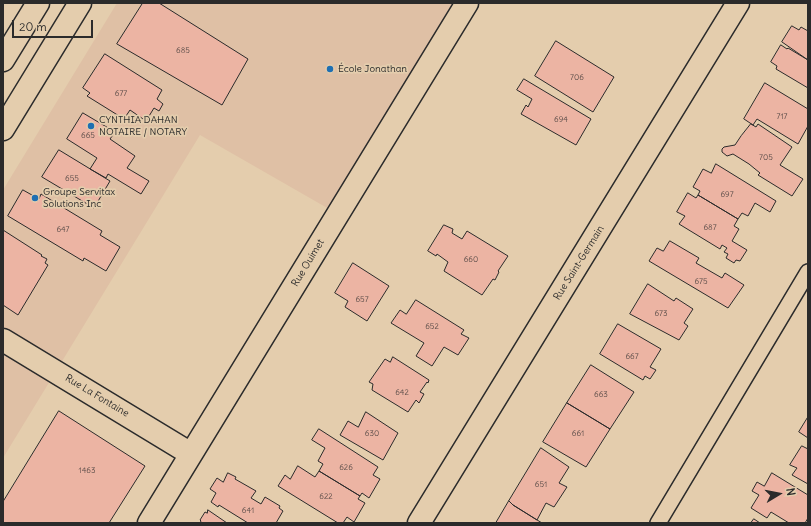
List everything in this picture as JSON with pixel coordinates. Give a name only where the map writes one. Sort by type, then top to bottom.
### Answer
[{"type":"street","points":[[3,60],[38,3]]},
{"type":"street","points":[[3,130],[80,3]]},
{"type":"street","name":"Rue Ouimet","points":[[149,523],[467,3]]},
{"type":"street","name":"Rue Saint-Germain","points":[[419,523],[738,3]]},
{"type":"street","name":"Rue La Fontaine","points":[[3,340],[191,454]]},
{"type":"lane","points":[[658,523],[808,272]]},
{"type":"shaded area","points":[[117,3],[461,3],[329,209],[200,135],[3,458],[3,190]]},
{"type":"building","points":[[143,3],[159,3],[248,59],[222,105],[117,44]]},
{"type":"building","points":[[792,26],[799,30],[801,27],[808,31],[808,60],[782,42]]},
{"type":"building","points":[[556,41],[614,77],[593,112],[535,76]]},
{"type":"building","points":[[781,45],[808,60],[808,88],[776,69],[777,66],[771,62]]},
{"type":"building","points":[[105,54],[162,90],[157,99],[163,104],[159,111],[154,108],[146,121],[130,110],[124,119],[87,96],[90,93],[83,88]]},
{"type":"building","points":[[524,79],[591,119],[576,145],[521,114],[526,105],[528,107],[532,99],[517,90]]},
{"type":"building","points":[[765,83],[808,109],[808,126],[798,144],[757,119],[753,125],[744,119]]},
{"type":"building","points":[[83,113],[115,132],[110,139],[135,156],[127,168],[149,181],[141,194],[108,174],[106,178],[90,169],[97,158],[67,139]]},
{"type":"building","points":[[751,124],[756,127],[758,124],[792,147],[780,165],[803,179],[792,196],[758,175],[760,173],[749,164],[733,154],[727,156],[722,152],[724,147],[735,145]]},
{"type":"building","points":[[59,150],[110,181],[94,208],[42,177]]},
{"type":"building","points":[[716,164],[776,201],[770,212],[755,203],[748,216],[742,213],[738,219],[698,195],[700,191],[693,187],[703,169],[711,173]]},
{"type":"building","points":[[23,190],[39,199],[41,194],[102,231],[100,235],[120,247],[106,271],[84,258],[83,261],[8,216]]},
{"type":"building","points":[[688,193],[696,198],[698,195],[738,219],[734,226],[739,229],[732,241],[747,250],[740,261],[736,260],[734,263],[726,258],[728,254],[724,252],[727,248],[722,245],[720,249],[679,224],[685,216],[677,212]]},
{"type":"building","points":[[444,225],[453,229],[452,233],[462,239],[467,231],[508,256],[498,271],[499,272],[495,280],[493,279],[482,295],[444,271],[448,262],[437,254],[436,256],[428,251]]},
{"type":"building","points":[[3,230],[47,259],[45,263],[48,265],[18,315],[3,305]]},
{"type":"building","points":[[670,241],[699,258],[696,263],[722,278],[725,273],[744,285],[728,308],[649,261],[657,248],[663,251]]},
{"type":"building","points":[[353,263],[389,286],[367,321],[345,307],[348,301],[335,293]]},
{"type":"building","points":[[648,284],[674,301],[676,298],[693,309],[684,323],[688,326],[679,340],[630,314]]},
{"type":"building","points":[[416,300],[464,330],[461,334],[469,338],[458,355],[444,347],[432,366],[416,356],[424,343],[391,323],[400,310],[406,314]]},
{"type":"building","points":[[618,324],[661,349],[650,367],[656,370],[650,379],[645,376],[643,380],[600,354]]},
{"type":"building","points":[[393,357],[429,380],[420,392],[424,394],[419,403],[416,400],[408,412],[372,390],[373,384],[369,382],[385,359],[390,362]]},
{"type":"building","points":[[591,365],[634,392],[610,429],[567,403]]},
{"type":"building","points":[[567,403],[610,429],[586,467],[543,442]]},
{"type":"building","points":[[59,411],[145,466],[109,523],[3,523],[3,502]]},
{"type":"building","points":[[366,412],[398,433],[383,460],[340,435],[348,421],[358,427]]},
{"type":"building","points":[[808,417],[808,438],[799,432]]},
{"type":"building","points":[[319,429],[378,467],[373,475],[380,479],[369,498],[362,493],[360,496],[319,471],[323,464],[318,461],[325,448],[312,440]]},
{"type":"building","points":[[802,446],[808,449],[808,484],[792,475],[797,468],[790,465]]},
{"type":"building","points":[[541,448],[569,467],[559,483],[567,487],[554,507],[546,503],[537,520],[509,501]]},
{"type":"building","points":[[298,466],[315,477],[319,471],[360,496],[358,499],[365,503],[354,522],[347,517],[343,523],[338,523],[278,486],[285,475],[290,479]]},
{"type":"building","points":[[228,473],[236,477],[235,479],[256,491],[251,498],[261,504],[265,497],[280,506],[279,508],[283,511],[276,523],[248,523],[219,505],[218,507],[211,502],[216,493],[210,489],[217,478],[223,482]]},
{"type":"building","points":[[772,473],[808,495],[808,518],[805,523],[789,523],[771,512],[767,518],[751,508],[759,495],[752,491],[757,482],[764,486]]},
{"type":"building","points":[[509,501],[513,505],[542,523],[496,523]]},
{"type":"building","points":[[208,510],[227,523],[200,523],[200,520]]},
{"type":"building","points":[[754,519],[760,523],[751,523]]},
{"type":"place","name":"École Jonathan","points":[[330,69]]},
{"type":"place","name":"CYNTHIA DAHAN NOTAIRE / NOTARY","points":[[91,126]]},
{"type":"place","name":"Groupe Servitax Solutions Inc","points":[[35,198]]}]
